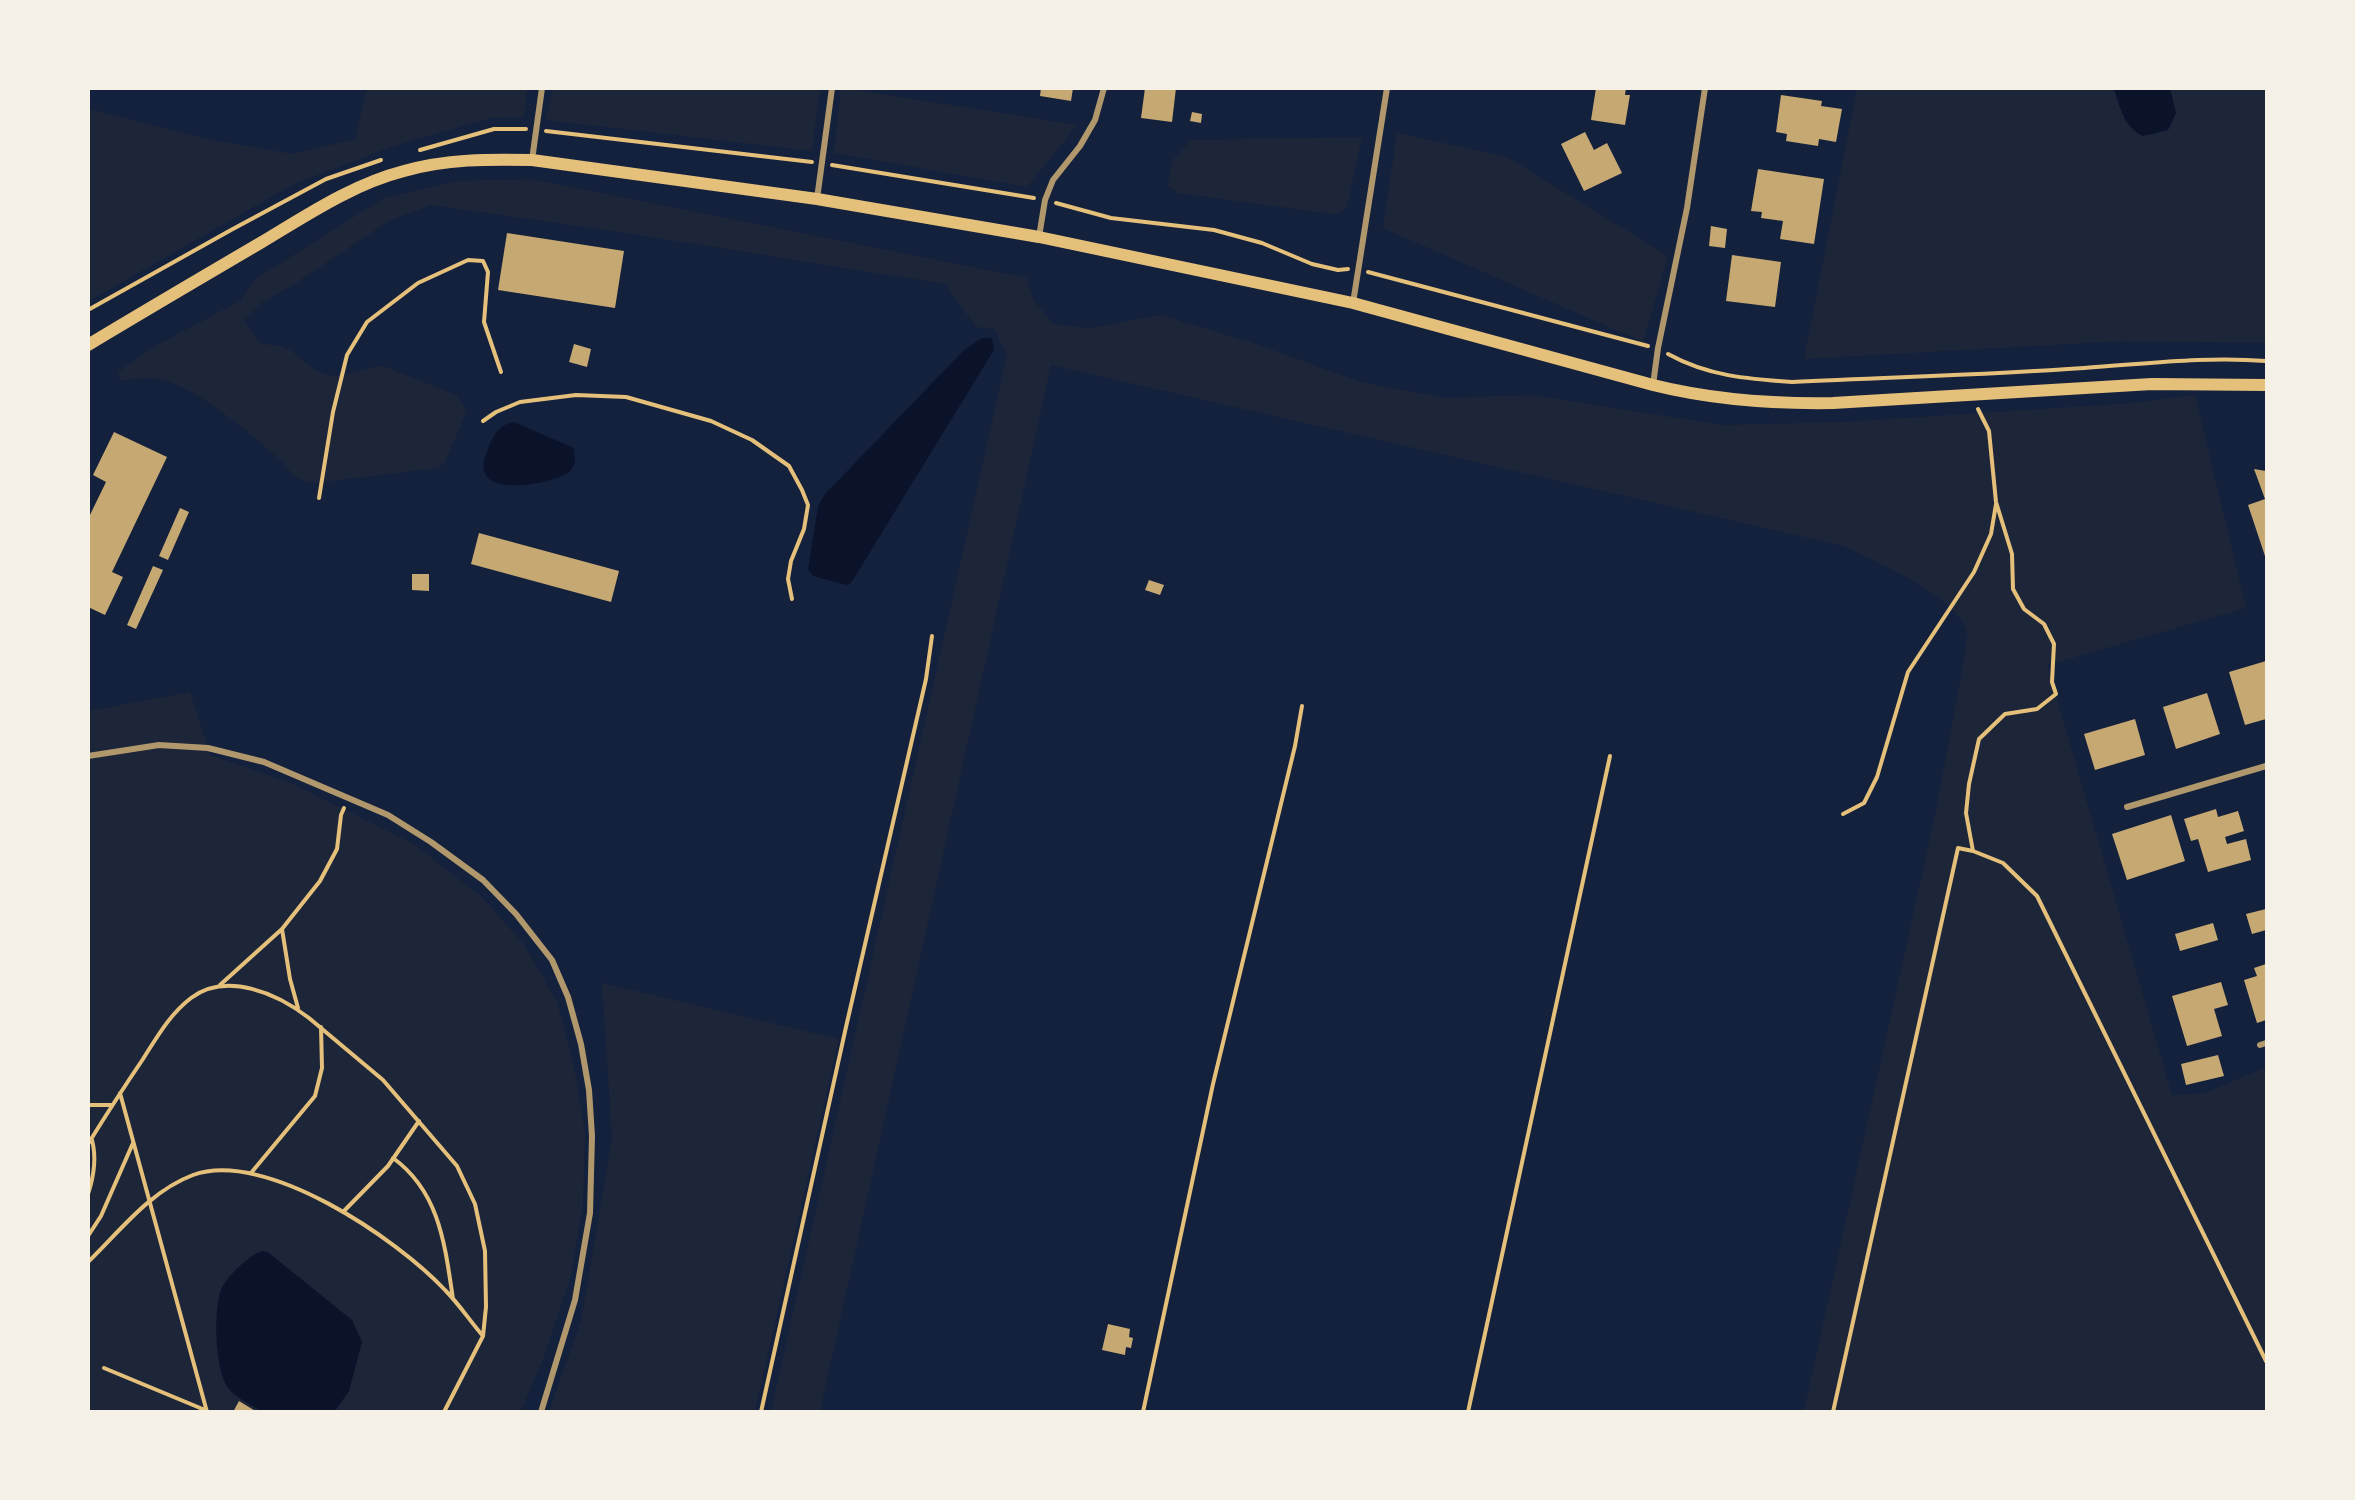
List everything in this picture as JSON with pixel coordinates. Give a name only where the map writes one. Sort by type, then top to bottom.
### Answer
[{"type":"main road","points":[[88,345],[357,188],[385,176],[431,165],[490,159],[532,160],[817,200],[1039,237],[1353,303],[1694,395],[1783,404],[2152,384],[2266,385]]},
{"type":"street","points":[[532,160],[542,88]]},
{"type":"street","points":[[817,200],[832,88]]},
{"type":"street","points":[[1039,237],[1045,200],[1053,180],[1080,146],[1095,120],[1104,88]]},
{"type":"street","points":[[1353,303],[1387,88]]},
{"type":"street","points":[[1653,385],[1658,348],[1687,208],[1705,88]]},
{"type":"street","points":[[88,756],[159,745],[208,748],[264,762],[388,815],[432,842],[483,880],[516,914],[552,960],[568,997],[580,1044],[589,1090],[592,1136],[590,1213],[575,1300],[541,1412]]},
{"type":"street","points":[[2127,807],[2266,766]]},
{"type":"path","points":[[319,498],[333,412],[347,355],[367,322],[418,284],[468,260],[483,261],[488,272],[484,321],[501,372]]},
{"type":"path","points":[[1970,394],[1989,431],[1996,502],[2012,554],[2013,589],[2024,609],[2044,624],[2054,644],[2052,682],[2056,694],[2037,709],[2005,714],[1979,739],[1971,774],[1966,813],[1973,851]]},
{"type":"path","points":[[483,421],[520,402],[576,395],[626,396],[711,421],[753,440],[789,466],[808,505],[804,529],[791,561],[788,579],[792,599]]},
{"type":"path","points":[[1844,814],[1864,803],[1877,777],[1908,672],[1974,572],[1991,534],[1996,502]]},
{"type":"path","points":[[761,1412],[846,1027],[924,691],[932,636]]},
{"type":"path","points":[[1143,1412],[1213,1084],[1292,758],[1302,706]]},
{"type":"path","points":[[1468,1412],[1610,756]]},
{"type":"path","points":[[88,1194],[95,1167],[95,1152],[90,1142],[112,1105],[168,1021],[192,997],[219,986],[282,929],[320,881],[337,849],[341,815],[349,798]]},
{"type":"path","points":[[1833,1412],[1958,848],[1973,851],[2003,863],[2037,896],[2266,1361]]},
{"type":"path","points":[[282,929],[290,979],[298,1009]]},
{"type":"path","points":[[219,986],[253,988],[298,1009],[383,1080],[457,1166],[475,1204],[484,1251],[486,1307],[483,1336],[444,1412]]},
{"type":"path","points":[[251,1173],[315,1096],[322,1068],[321,1027]]},
{"type":"path","points":[[120,1093],[206,1411]]},
{"type":"path","points":[[88,1105],[112,1105]]},
{"type":"path","points":[[343,1212],[393,1158],[418,1121]]},
{"type":"path","points":[[88,1236],[101,1216],[134,1142]]},
{"type":"path","points":[[393,1158],[410,1170],[431,1202],[445,1243],[454,1300]]},
{"type":"path","points":[[88,1262],[150,1200],[193,1175],[221,1170],[251,1173],[280,1181],[343,1212],[397,1247],[445,1290],[483,1336]]},
{"type":"path","points":[[104,1368],[206,1411]]},
{"type":"shaded area","points":[[553,88],[820,89],[812,151],[546,120]]},
{"type":"shaded area","points":[[367,89],[527,89],[524,117],[492,118],[438,133],[388,148],[292,185],[89,301],[89,109],[211,140],[293,154],[355,139]]},
{"type":"shaded area","points":[[841,89],[1077,125],[1027,187],[834,153]]},
{"type":"shaded area","points":[[1857,89],[2114,89],[2126,123],[2153,135],[2168,129],[2171,124],[2174,109],[2170,89],[2266,89],[2266,343],[2123,341],[1804,359]]},
{"type":"shaded area","points":[[2114,89],[2170,89],[2176,113],[2168,130],[2143,136],[2137,132],[2127,122]]},
{"type":"shaded area","points":[[1397,133],[1507,157],[1668,256],[1643,342],[1383,228]]},
{"type":"shaded area","points":[[1362,137],[1347,206],[1341,213],[1333,214],[1177,193],[1168,186],[1172,161],[1191,140]]},
{"type":"shaded area","points":[[531,179],[1027,278],[1033,299],[1053,324],[1090,328],[1161,315],[1256,344],[1360,382],[1445,398],[1531,395],[1722,425],[1844,422],[2132,403],[2195,395],[2246,608],[2047,665],[2172,1095],[2205,1093],[2266,1067],[2266,1411],[1804,1411],[1936,811],[1965,655],[1967,632],[1960,619],[1948,606],[1914,582],[1844,546],[1051,365],[820,1411],[771,1411],[1007,355],[994,329],[976,327],[945,284],[633,234],[431,205],[389,221],[293,285],[261,303],[244,320],[260,343],[284,347],[321,373],[335,376],[383,366],[456,395],[466,413],[445,462],[438,468],[313,483],[306,481],[296,477],[277,457],[236,423],[188,390],[157,379],[120,381],[118,372],[157,345],[240,301],[254,280],[384,198],[457,181]]},
{"type":"shaded area","points":[[982,338],[992,338],[994,350],[851,583],[846,585],[813,576],[808,569],[818,506],[826,493],[963,351]]},
{"type":"shaded area","points":[[514,422],[574,448],[573,468],[554,479],[529,484],[503,484],[487,477],[484,462],[491,442],[501,427]]},
{"type":"shaded area","points":[[190,692],[210,755],[291,783],[414,844],[484,899],[525,946],[557,1002],[574,1066],[585,1133],[583,1203],[571,1275],[543,1359],[521,1411],[89,1411],[89,711]]},
{"type":"shaded area","points":[[602,983],[839,1039],[755,1411],[549,1411],[581,1321],[612,1138]]},
{"type":"shaded area","points":[[263,1251],[269,1253],[352,1320],[362,1342],[349,1391],[335,1411],[286,1413],[262,1411],[228,1388],[220,1368],[218,1354],[216,1326],[218,1300],[223,1285],[239,1267],[252,1256]]},
{"type":"building","points":[[1041,88],[1073,88],[1071,101],[1040,96]]},
{"type":"building","points":[[1145,88],[1176,88],[1172,122],[1141,118]]},
{"type":"building","points":[[1596,88],[1626,88],[1625,95],[1630,95],[1625,125],[1591,120]]},
{"type":"building","points":[[1781,95],[1822,101],[1821,106],[1842,109],[1836,142],[1819,139],[1818,146],[1786,141],[1787,134],[1776,132]]},
{"type":"building","points":[[1192,112],[1202,114],[1201,123],[1190,121]]},
{"type":"building","points":[[1585,132],[1594,150],[1607,143],[1622,173],[1584,191],[1561,144]]},
{"type":"building","points":[[1758,169],[1824,179],[1814,244],[1780,239],[1783,221],[1761,218],[1762,212],[1751,211]]},
{"type":"building","points":[[1711,226],[1727,229],[1725,248],[1709,246]]},
{"type":"building","points":[[507,233],[624,251],[615,308],[498,290]]},
{"type":"building","points":[[1732,255],[1781,262],[1775,307],[1726,301]]},
{"type":"building","points":[[574,344],[591,349],[587,367],[569,362]]},
{"type":"building","points":[[114,432],[167,457],[112,572],[123,577],[105,615],[88,607],[88,519],[106,482],[93,475]]},
{"type":"building","points":[[2254,469],[2266,471],[2266,559],[2248,505],[2265,499]]},
{"type":"building","points":[[180,508],[189,512],[168,560],[159,556]]},
{"type":"building","points":[[479,533],[619,571],[611,602],[471,564]]},
{"type":"building","points":[[153,566],[163,570],[136,629],[127,625]]},
{"type":"building","points":[[412,574],[429,574],[429,591],[412,590]]},
{"type":"building","points":[[1149,580],[1164,585],[1160,595],[1145,590]]},
{"type":"building","points":[[2266,661],[2266,719],[2245,725],[2229,672]]},
{"type":"building","points":[[2207,693],[2220,734],[2176,749],[2163,707]]},
{"type":"building","points":[[2135,719],[2145,755],[2095,770],[2084,734]]},
{"type":"building","points":[[2216,809],[2218,817],[2238,811],[2244,831],[2225,837],[2227,844],[2246,839],[2251,860],[2208,872],[2198,839],[2191,841],[2184,819]]},
{"type":"building","points":[[2171,815],[2185,861],[2127,880],[2112,834]]},
{"type":"building","points":[[2266,909],[2266,930],[2252,934],[2246,914]]},
{"type":"building","points":[[2213,923],[2218,940],[2180,951],[2175,934]]},
{"type":"building","points":[[2266,964],[2266,1020],[2257,1023],[2244,980],[2257,976],[2254,968]]},
{"type":"building","points":[[2221,982],[2228,1005],[2214,1009],[2222,1036],[2187,1046],[2172,996]]},
{"type":"building","points":[[2218,1055],[2224,1076],[2186,1085],[2181,1064]]},
{"type":"building","points":[[1108,1324],[1130,1329],[1129,1337],[1133,1338],[1131,1348],[1126,1347],[1125,1355],[1102,1350]]},
{"type":"building","points":[[239,1401],[257,1412],[233,1412]]}]
